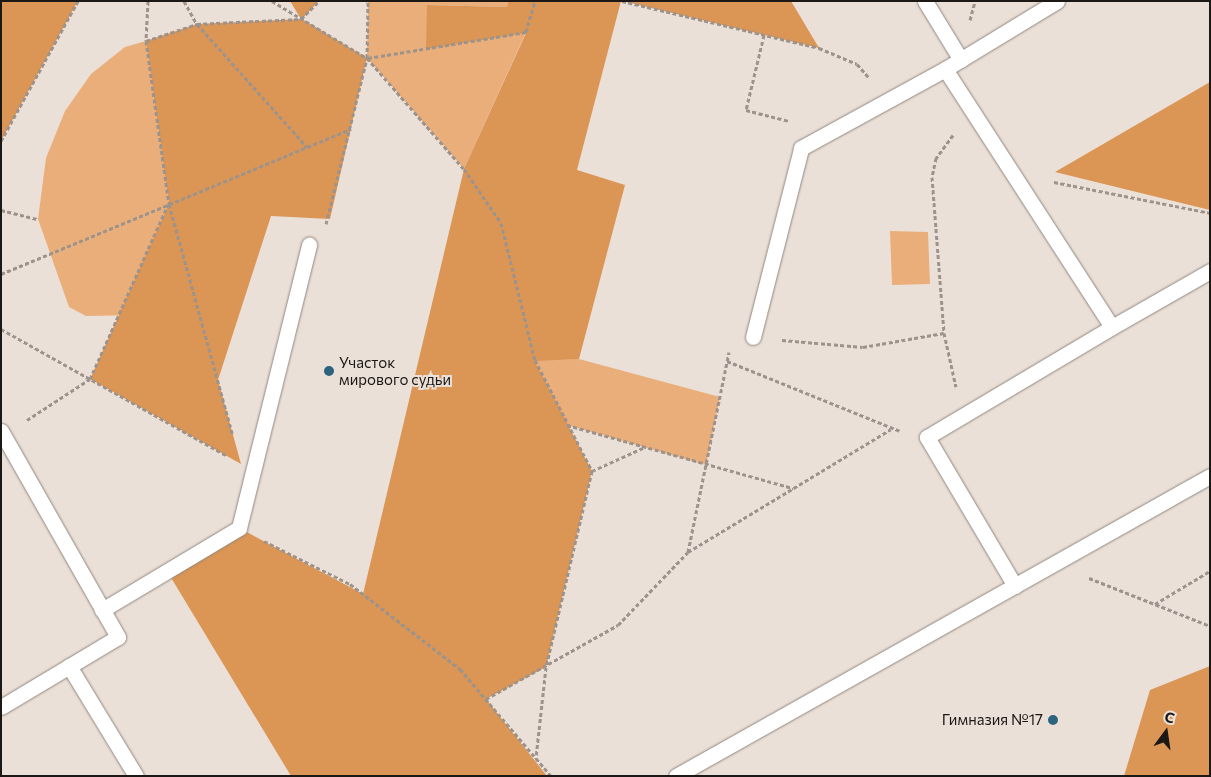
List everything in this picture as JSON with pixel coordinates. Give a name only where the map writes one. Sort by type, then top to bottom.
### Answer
[{"type":"lane","points":[[925,1],[961,60]]},
{"type":"lane","points":[[753,337],[802,148],[961,60],[1057,1]]},
{"type":"lane","points":[[945,69],[1112,327]]},
{"type":"lane","points":[[102,610],[239,528],[247,468],[309,245]]},
{"type":"lane","points":[[1016,586],[927,437],[963,414],[1210,270]]},
{"type":"lane","points":[[1,707],[118,637],[2,433]]},
{"type":"lane","points":[[676,776],[1210,476]]},
{"type":"lane","points":[[69,666],[136,776]]},
{"type":"path","points":[[1,141],[78,1]]},
{"type":"path","points":[[148,1],[146,40],[169,204],[247,468]]},
{"type":"path","points":[[184,1],[198,24],[307,147]]},
{"type":"path","points":[[272,1],[367,58],[464,169],[502,223],[535,360],[592,471],[546,667],[536,758]]},
{"type":"path","points":[[146,40],[198,24],[301,19],[319,1]]},
{"type":"path","points":[[309,245],[330,219],[367,58],[368,1]]},
{"type":"path","points":[[367,58],[526,32],[535,1]]},
{"type":"path","points":[[622,1],[819,48],[857,64],[890,100]]},
{"type":"path","points":[[764,35],[746,110],[789,120],[787,129]]},
{"type":"path","points":[[963,414],[944,333],[932,177],[946,140],[976,118]]},
{"type":"path","points":[[1,274],[351,129]]},
{"type":"path","points":[[1012,173],[1210,213]]},
{"type":"path","points":[[2,433],[90,379],[169,204]]},
{"type":"path","points":[[1,210],[38,219]]},
{"type":"path","points":[[1,329],[247,468]]},
{"type":"path","points":[[688,552],[732,334],[863,347],[944,333]]},
{"type":"path","points":[[727,361],[891,429],[927,437]]},
{"type":"path","points":[[567,425],[643,448],[793,488]]},
{"type":"path","points":[[486,699],[618,625],[688,552],[891,429]]},
{"type":"path","points":[[592,471],[643,448]]},
{"type":"path","points":[[239,528],[350,584],[460,669],[551,776]]},
{"type":"path","points":[[1053,564],[1210,626]]},
{"type":"path","points":[[1155,604],[1210,571]]},
{"type":"shaded area","points":[[1,1],[78,1],[1,141]]},
{"type":"shaded area","points":[[290,1],[319,1],[302,19],[367,58],[330,219],[271,216],[218,380],[241,464],[90,379],[169,204],[146,41],[197,24],[301,19]]},
{"type":"shaded area","points":[[368,1],[508,1],[507,7],[427,5],[427,48],[526,32],[464,169],[367,58]]},
{"type":"shaded area","points":[[508,1],[621,1],[577,170],[625,185],[579,359],[535,361],[592,471],[546,667],[486,699],[547,776],[291,776],[167,571],[239,528],[363,594],[464,169],[526,33],[426,49],[427,5],[507,7]]},
{"type":"shaded area","points":[[622,1],[791,1],[819,48],[764,35]]},
{"type":"shaded area","points":[[146,41],[169,204],[140,315],[86,316],[69,307],[38,219],[46,158],[65,111],[91,74],[125,47]]},
{"type":"shaded area","points":[[1210,82],[1210,210],[1055,172]]},
{"type":"shaded area","points":[[890,231],[928,232],[930,284],[892,285]]},
{"type":"shaded area","points":[[579,359],[720,397],[706,465],[567,425],[535,360]]},
{"type":"shaded area","points":[[1210,666],[1210,776],[1124,776],[1150,690]]},
{"type":"place","name":"Участок мирового судьи","points":[[329,371]]},
{"type":"place","name":"Гимназия №17","points":[[1053,720]]}]
